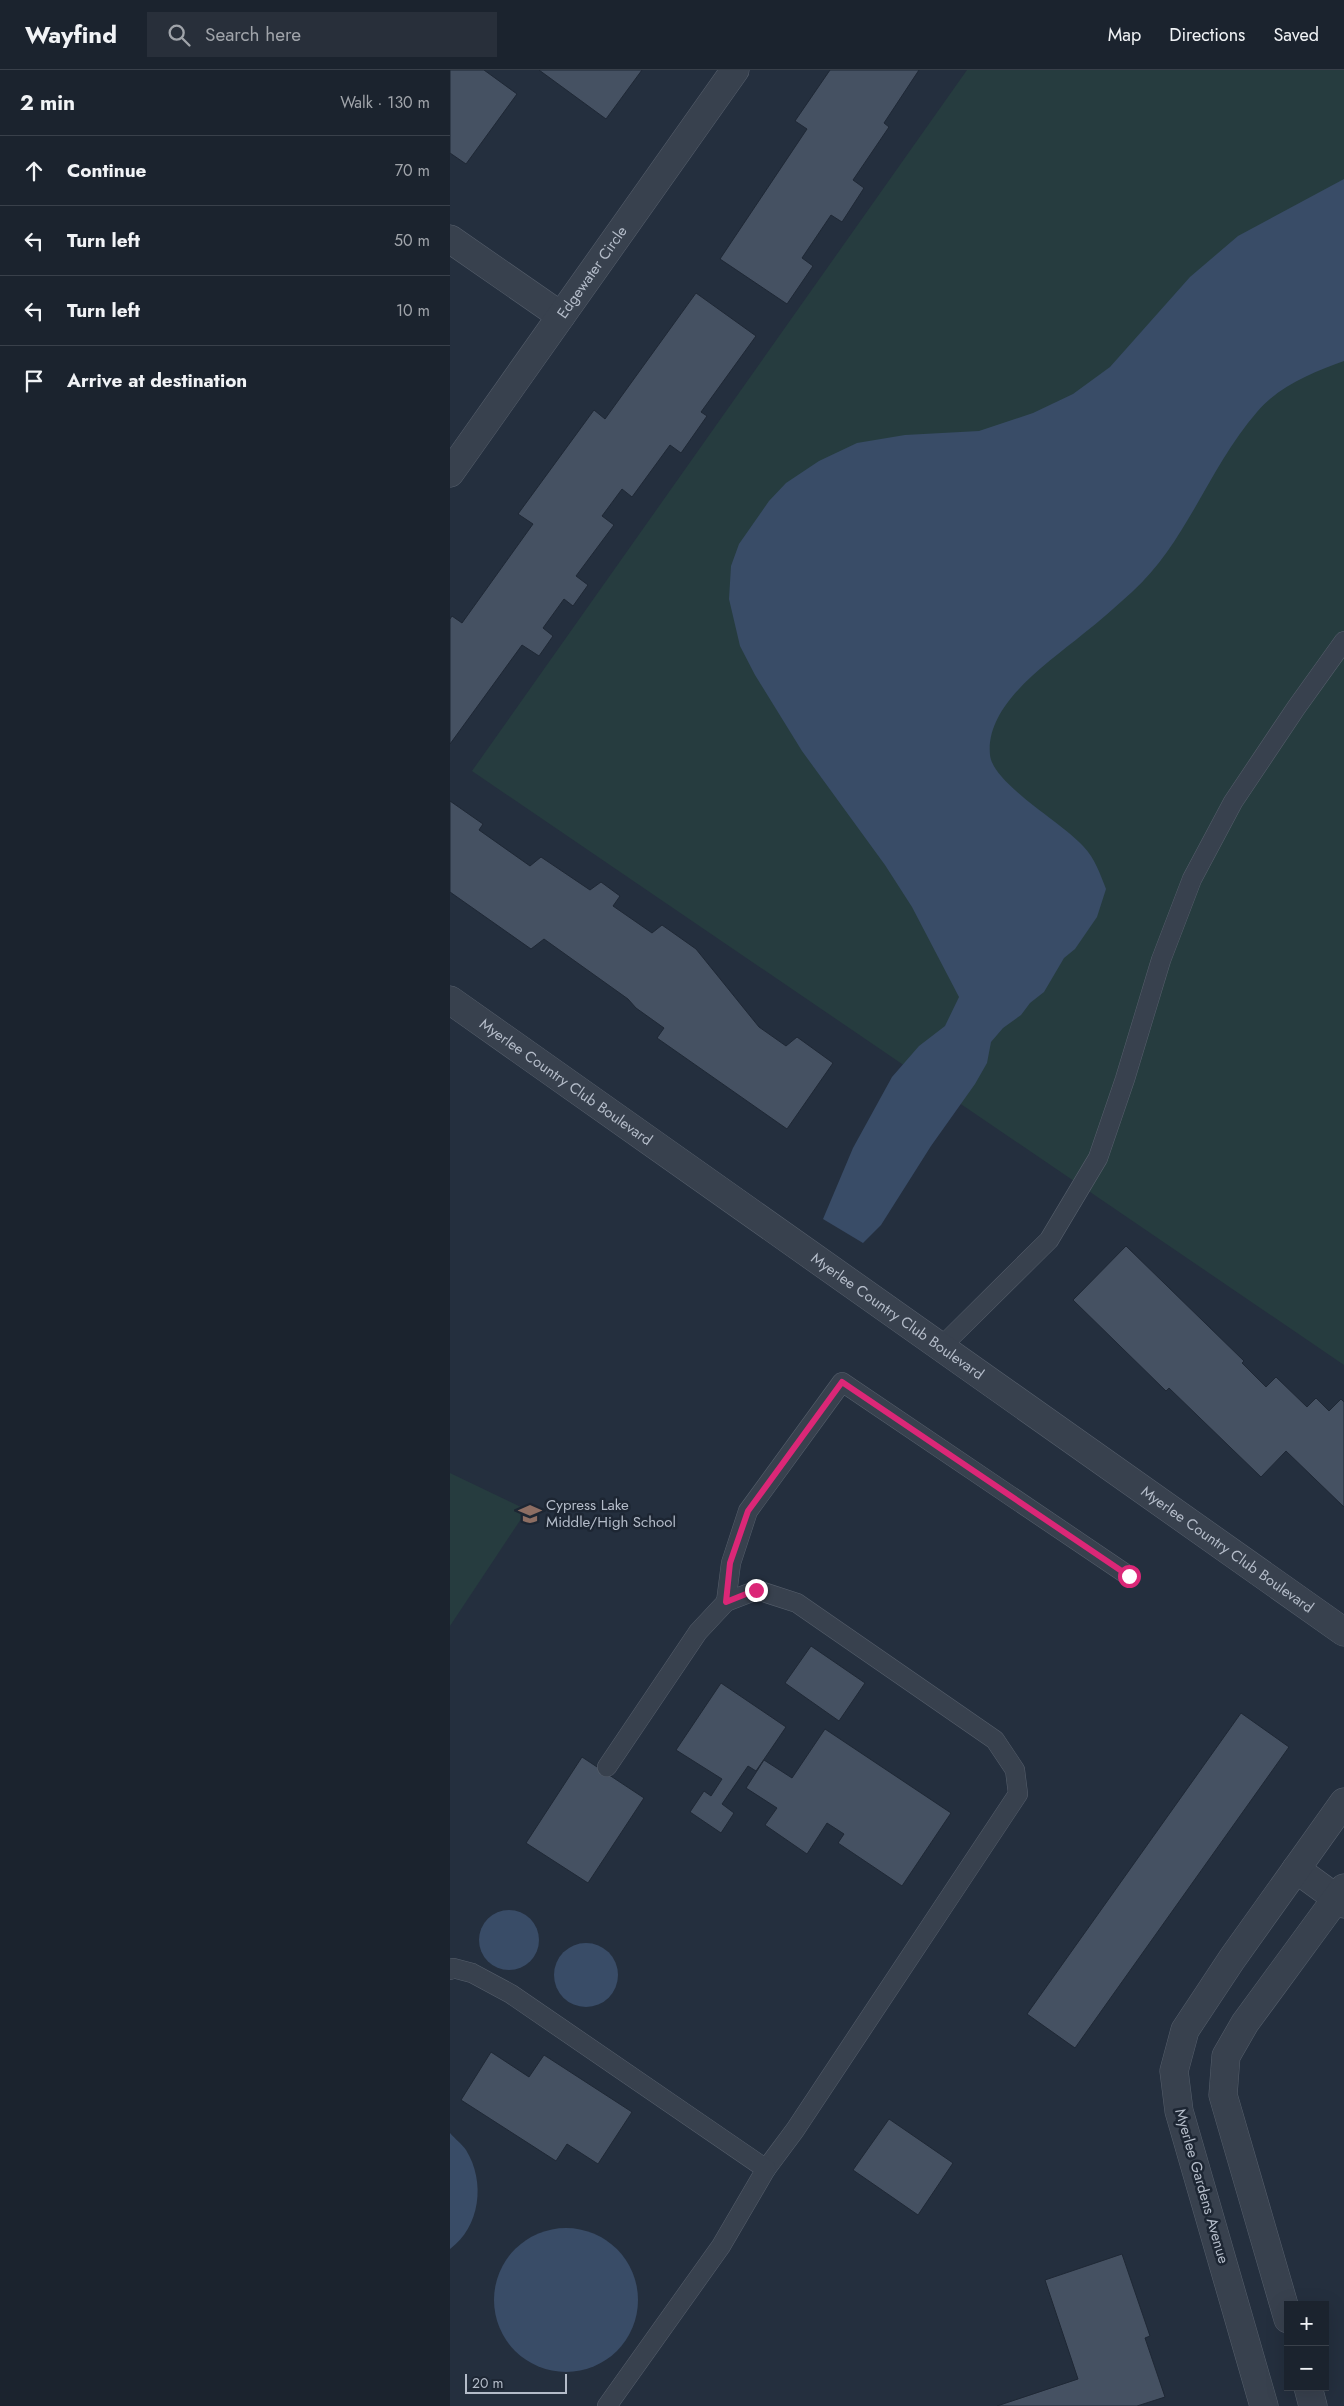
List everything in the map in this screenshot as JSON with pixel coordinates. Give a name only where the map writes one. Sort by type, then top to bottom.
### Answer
[{"type":"street","name":"Edgewater Circle","points":[[450,473],[734,70]]},
{"type":"street","points":[[450,239],[560,316]]},
{"type":"street","name":"Myerlee Country Club Boulevard","points":[[450,1000],[1344,1632]]},
{"type":"street","name":"Myerlee Gardens Avenue","points":[[1264,2406],[1179,2111],[1174,2072],[1185,2030],[1232,1959],[1344,1802]]},
{"type":"street","points":[[1284,2305],[1223,2095],[1226,2056],[1245,2023],[1341,1897],[1296,1869]]},
{"type":"street","points":[[1309,2391],[1313,2406]]},
{"type":"lane","points":[[941,1347],[1049,1240],[1098,1158],[1125,1079],[1161,960],[1192,878],[1233,802],[1344,641]]},
{"type":"lane","points":[[726,1602],[730,1563],[748,1511],[842,1382],[1129,1576]]},
{"type":"lane","points":[[606,1767],[698,1632],[726,1602],[756,1590],[798,1603],[995,1740],[1015,1770],[1018,1794],[795,2130],[766,2169],[720,2246],[607,2406]]},
{"type":"lane","points":[[450,1970],[453,1968],[472,1973],[510,1994],[766,2169]]},
{"type":"green space","points":[[967,70],[1344,70],[1344,1365],[472,771]]},
{"type":"green space","points":[[450,1473],[527,1510],[450,1626]]},
{"type":"water","points":[[1344,179],[1344,361],[1320,370],[1286,387],[1257,412],[1225,456],[1168,551],[1151,572],[1132,592],[1022,686],[1008,702],[998,719],[991,736],[990,755],[994,766],[1015,790],[1083,846],[1094,861],[1106,889],[1097,917],[1075,949],[1064,958],[1044,992],[1030,1003],[1021,1015],[1003,1028],[991,1042],[987,1063],[975,1084],[931,1146],[881,1225],[863,1243],[823,1219],[853,1148],[892,1077],[919,1046],[945,1026],[959,997],[912,907],[885,865],[802,751],[755,675],[740,646],[729,599],[731,566],[739,544],[769,501],[786,483],[819,461],[857,443],[905,435],[979,431],[1033,413],[1073,394],[1110,367],[1190,277],[1238,236]]},
{"type":"water","points":[[509,1910],[521,1912],[534,1923],[539,1940],[537,1952],[526,1965],[509,1970],[497,1968],[484,1957],[479,1940],[481,1928],[492,1915]]},
{"type":"water","points":[[586,1943],[604,1949],[612,1957],[618,1975],[612,1993],[604,2001],[586,2007],[568,2001],[560,1993],[554,1975],[560,1957],[568,1949]]},
{"type":"water","points":[[450,2133],[466,2150],[476,2176],[478,2190],[474,2216],[468,2229],[450,2249]]},
{"type":"water","points":[[566,2228],[594,2233],[617,2249],[633,2272],[638,2300],[633,2328],[617,2351],[594,2367],[566,2372],[538,2367],[515,2351],[499,2328],[494,2300],[499,2272],[515,2249],[538,2233]]},
{"type":"building","points":[[450,70],[484,70],[517,94],[466,164],[450,153]]},
{"type":"building","points":[[539,70],[642,70],[606,119]]},
{"type":"building","points":[[830,70],[919,70],[884,123],[889,127],[853,180],[864,188],[842,222],[831,215],[802,258],[813,266],[787,304],[720,259],[807,129],[795,121]]},
{"type":"building","points":[[696,293],[756,336],[701,412],[707,416],[681,453],[670,445],[632,497],[622,489],[602,516],[614,525],[576,576],[588,585],[573,606],[564,599],[543,628],[553,636],[539,656],[522,645],[450,744],[450,619],[452,616],[462,623],[533,524],[518,514],[594,410],[605,419]]},
{"type":"building","points":[[450,801],[483,824],[479,830],[530,866],[541,857],[590,890],[601,882],[620,896],[613,906],[652,933],[662,925],[696,949],[759,1027],[786,1046],[797,1037],[833,1063],[787,1129],[657,1038],[664,1028],[636,1008],[628,999],[544,939],[531,949],[450,892]]},
{"type":"building","points":[[1126,1246],[1244,1361],[1242,1363],[1266,1387],[1276,1377],[1307,1407],[1316,1398],[1329,1411],[1341,1399],[1344,1402],[1344,1507],[1286,1451],[1261,1477],[1169,1388],[1166,1391],[1073,1300]]},
{"type":"building","points":[[811,1646],[865,1683],[839,1721],[785,1683]]},
{"type":"building","points":[[721,1683],[786,1727],[756,1771],[748,1766],[722,1804],[734,1813],[721,1833],[690,1812],[704,1791],[711,1796],[722,1779],[676,1750]]},
{"type":"building","points":[[1241,1713],[1289,1747],[1075,2048],[1027,2014]]},
{"type":"building","points":[[825,1729],[951,1813],[902,1886],[838,1843],[844,1834],[827,1823],[807,1854],[765,1825],[777,1808],[746,1788],[764,1760],[792,1778]]},
{"type":"building","points":[[582,1757],[644,1798],[588,1883],[526,1843]]},
{"type":"building","points":[[491,2052],[529,2077],[544,2055],[632,2112],[598,2164],[567,2144],[556,2161],[461,2100]]},
{"type":"building","points":[[889,2119],[953,2163],[918,2215],[853,2170]]},
{"type":"building","points":[[1122,2254],[1150,2336],[1145,2338],[1165,2397],[1137,2406],[997,2406],[1078,2379],[1045,2280]]},
{"type":"place","name":"Cypress Lake Middle/High School","points":[[530,1514]]},
{"type":"route","points":[[756,1590],[726,1602],[730,1563],[748,1511],[842,1382],[1129,1576]]}]
